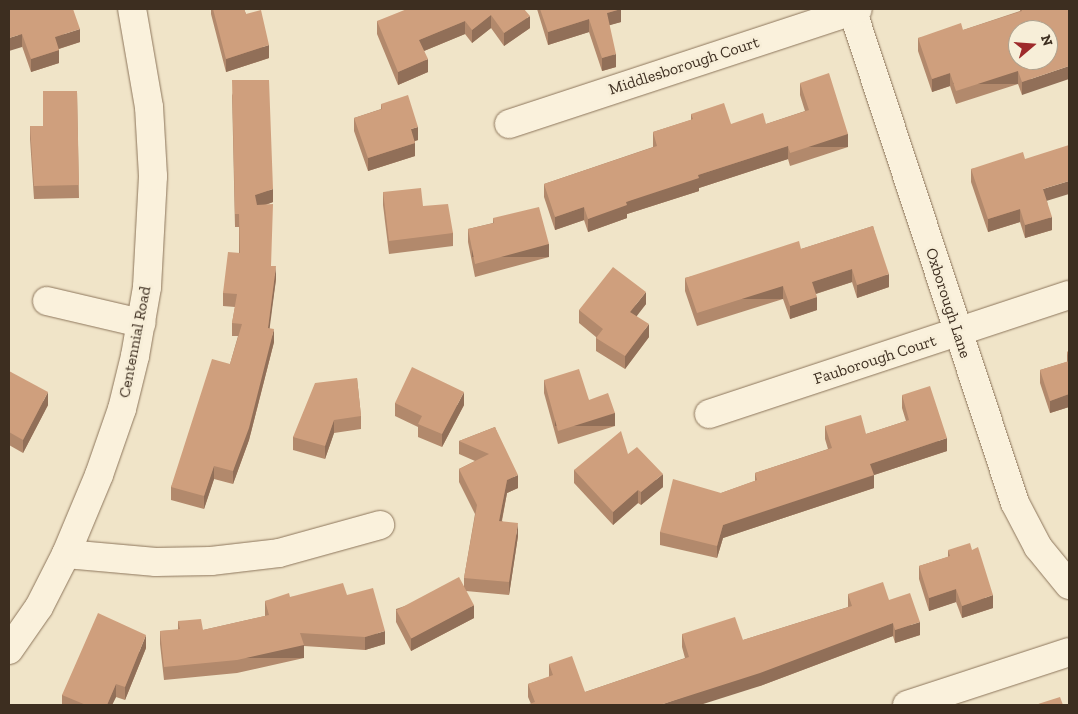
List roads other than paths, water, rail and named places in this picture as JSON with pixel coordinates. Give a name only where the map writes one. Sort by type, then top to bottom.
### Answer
[{"type":"street","name":"Centennial Road","points":[[9,650],[39,607],[66,554],[99,475],[122,409],[141,323],[152,232],[153,176],[148,98],[132,9]]},
{"type":"street","name":"Middlesborough Court","points":[[509,124],[854,9]]},
{"type":"street","name":"Oxborough Lane","points":[[854,9],[1015,503],[1038,547],[1069,585]]},
{"type":"street","name":"Fauborough Court","points":[[709,414],[1069,296]]},
{"type":"street","points":[[47,301],[141,323]]},
{"type":"street","points":[[66,554],[156,562],[210,561],[279,553],[380,525]]},
{"type":"street","points":[[907,705],[1069,652]]}]
